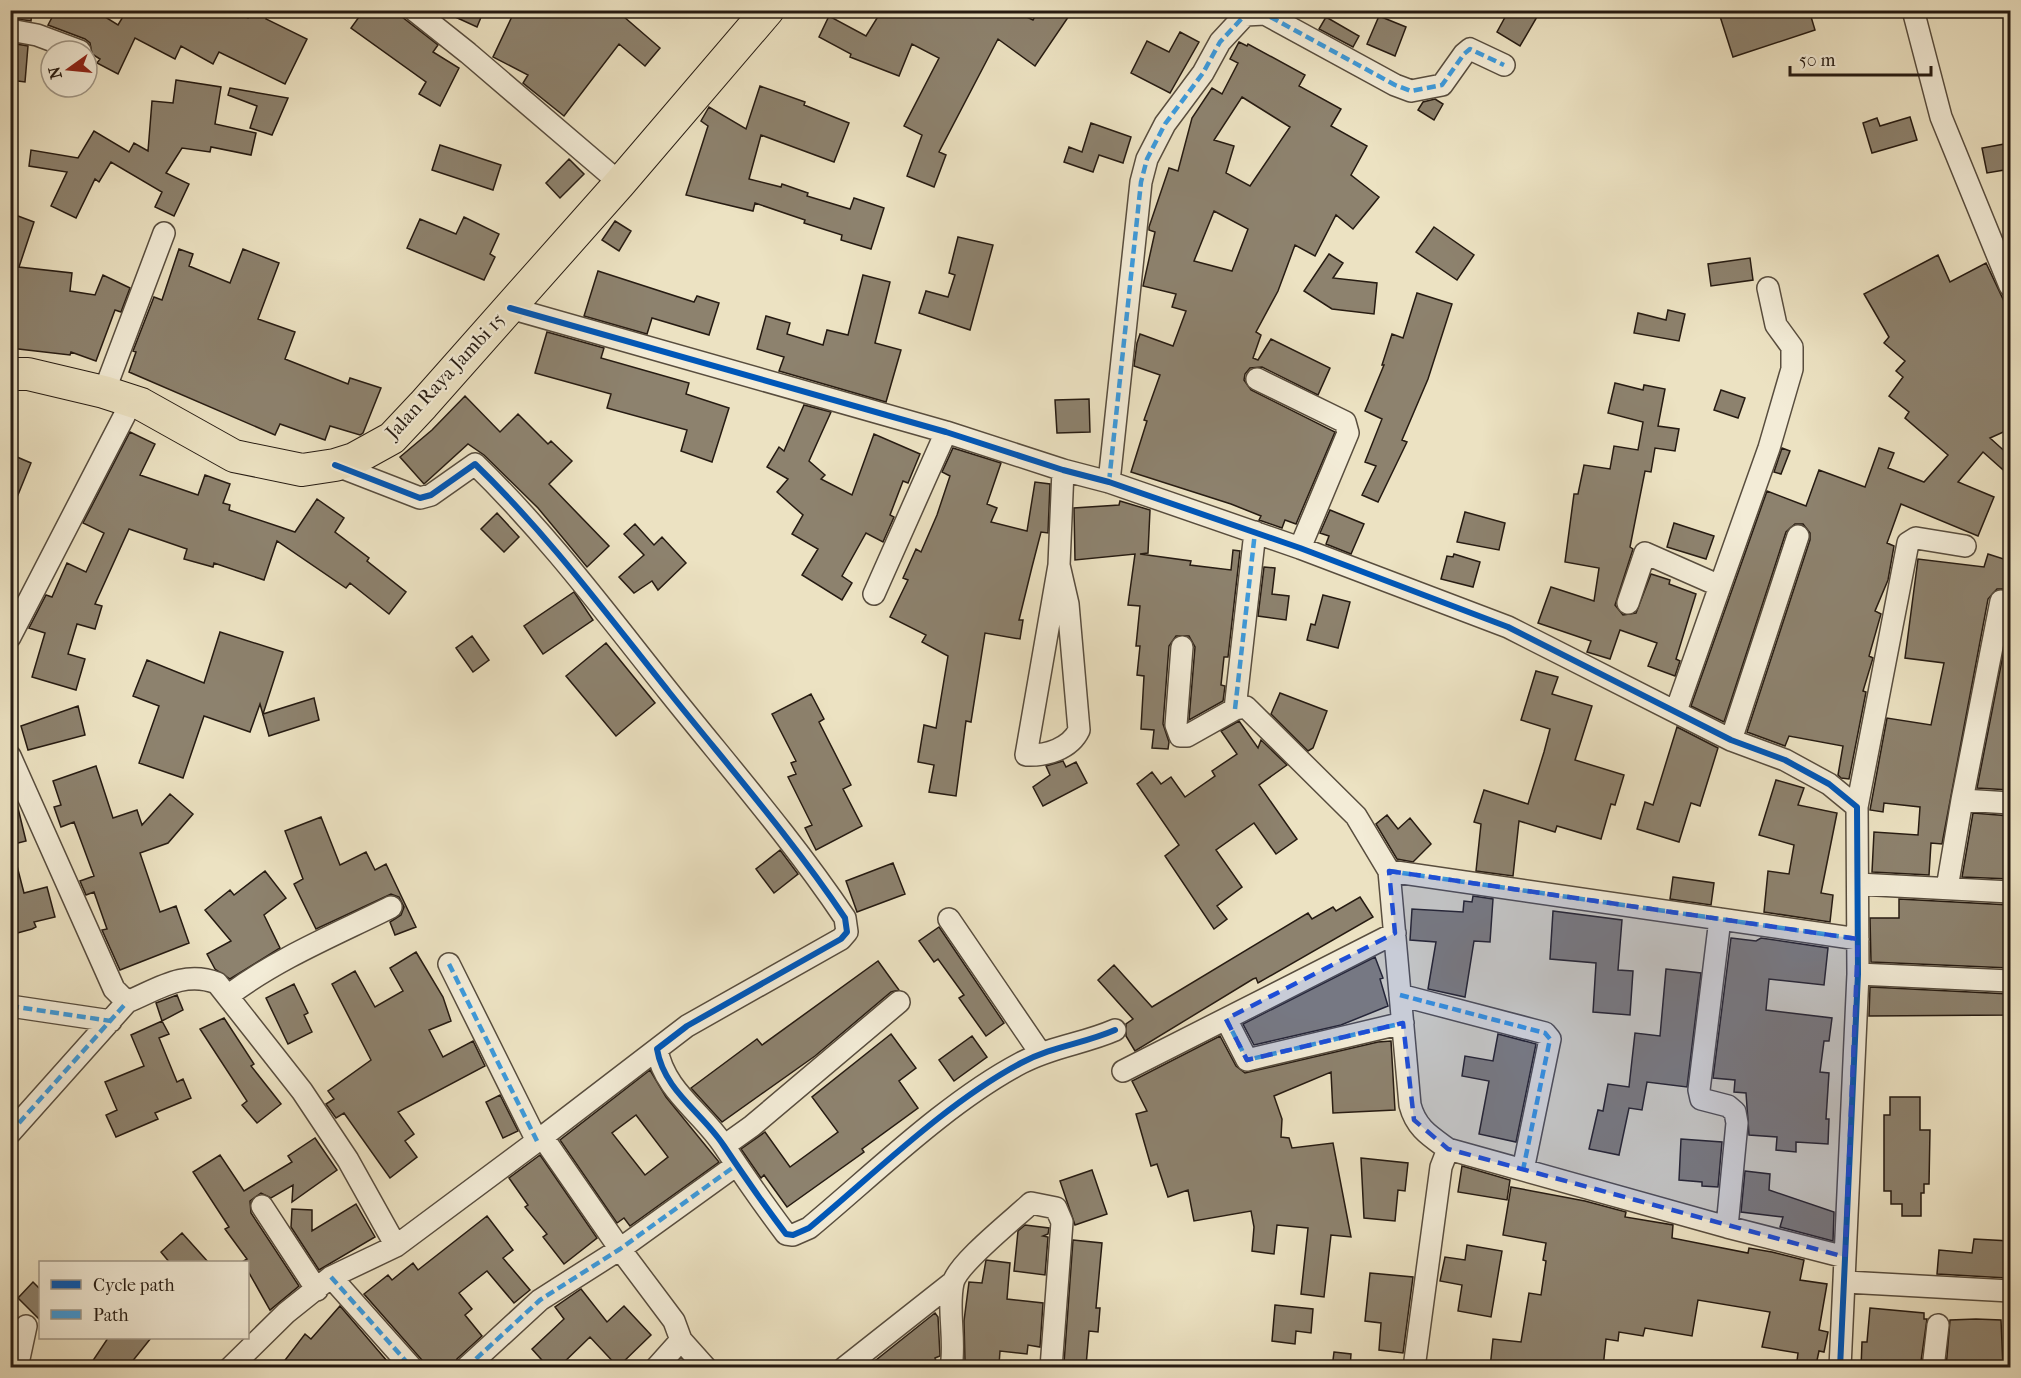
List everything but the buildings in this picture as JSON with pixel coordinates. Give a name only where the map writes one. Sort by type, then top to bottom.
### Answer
[{"type":"highway","name":"Jalan Raya Jambi 15","points":[[10,374],[28,374],[118,396],[234,456],[302,470],[336,465],[354,459],[392,438],[620,183],[768,10]]},
{"type":"street","points":[[414,10],[620,183]]},
{"type":"street","points":[[1913,10],[1941,117],[2010,286]]},
{"type":"street","points":[[1108,482],[1141,182],[1147,159],[1165,124],[1203,73],[1220,42],[1245,15],[1251,12],[1265,14],[1356,66],[1411,91],[1442,85],[1470,49],[1504,65]]},
{"type":"street","points":[[10,30],[47,39]]},
{"type":"street","points":[[10,638],[118,396],[164,233]]},
{"type":"street","points":[[1676,711],[1769,448],[1792,369],[1792,347],[1776,326],[1768,288]]},
{"type":"street","points":[[510,308],[946,432],[1063,470],[1108,482],[1300,548],[1508,627],[1731,740],[1785,760],[1829,784],[1857,807]]},
{"type":"street","points":[[1257,379],[1345,422],[1347,426],[1348,433],[1300,548]]},
{"type":"street","points":[[874,594],[946,432]]},
{"type":"street","points":[[230,1368],[286,1313],[324,1283],[396,1246],[687,1026],[841,939],[847,932],[845,918],[784,831],[681,707],[593,593],[514,502],[475,464],[431,495],[420,498],[336,465]]},
{"type":"street","points":[[1059,565],[1068,604],[1079,730],[1074,740],[1056,750],[1039,755],[1026,755],[1059,565],[1063,470]]},
{"type":"street","points":[[1235,709],[1255,532]]},
{"type":"street","points":[[1731,740],[1798,536]]},
{"type":"street","points":[[1840,1368],[1846,1282],[1845,1257],[1858,974],[1857,807],[1908,543],[1916,538],[1965,546]]},
{"type":"street","points":[[1628,603],[1645,553],[1720,586]]},
{"type":"street","points":[[1947,888],[2001,601]]},
{"type":"street","points":[[1182,647],[1176,725],[1180,736],[1187,735],[1235,709],[1246,707],[1356,816],[1389,871],[1410,1105],[1414,1120],[1425,1133],[1448,1149],[1727,1227],[1845,1257]]},
{"type":"street","points":[[10,756],[114,989],[127,1002]]},
{"type":"street","points":[[1962,800],[2010,803]]},
{"type":"street","points":[[1389,871],[1858,939]]},
{"type":"street","points":[[1858,884],[2010,892]]},
{"type":"street","points":[[230,995],[247,982],[297,954],[391,907]]},
{"type":"street","points":[[949,919],[1041,1054]]},
{"type":"street","points":[[1719,919],[1699,1090],[1701,1099],[1728,1106],[1735,1112],[1737,1123],[1727,1227]]},
{"type":"street","points":[[1123,1071],[1395,933]]},
{"type":"street","points":[[449,964],[537,1141]]},
{"type":"street","points":[[1858,974],[2010,981]]},
{"type":"street","points":[[10,1133],[127,1002],[187,977],[202,977],[218,983],[230,995],[302,1091],[335,1140],[396,1246]]},
{"type":"street","points":[[1400,995],[1545,1033],[1550,1039],[1523,1170]]},
{"type":"street","points":[[724,1146],[752,1126],[899,1002]]},
{"type":"street","points":[[10,1006],[111,1021]]},
{"type":"street","points":[[1226,1019],[1247,1060],[1403,1023]]},
{"type":"street","points":[[657,1049],[660,1068],[724,1146],[735,1166],[786,1234],[793,1235],[809,1228],[966,1097],[1041,1054],[1115,1030]]},
{"type":"street","points":[[537,1141],[546,1142],[620,1249],[674,1321],[681,1340],[706,1368]]},
{"type":"street","points":[[1414,1368],[1441,1167],[1448,1149]]},
{"type":"street","points":[[466,1368],[540,1300],[620,1249],[735,1166]]},
{"type":"street","points":[[844,1368],[952,1282],[971,1258],[1030,1203],[1056,1208],[1062,1222],[1051,1368]]},
{"type":"street","points":[[262,1206],[324,1283],[412,1368]]},
{"type":"street","points":[[951,1368],[953,1355],[952,1282]]},
{"type":"street","points":[[1846,1282],[2010,1291]]},
{"type":"street","points":[[1933,1368],[1938,1325]]},
{"type":"street","points":[[17,1368],[26,1326]]},
{"type":"street","points":[[656,1368],[681,1340]]},
{"type":"highlighted area","points":[[1389,871],[1858,939],[1845,1257],[1448,1149],[1414,1120],[1403,1023],[1247,1060],[1226,1019],[1395,933]]},
{"type":"marked path","points":[[1109,482],[1141,182],[1147,159],[1165,124],[1203,73],[1220,42],[1245,15],[1265,14],[1395,85],[1411,91],[1442,85],[1470,49],[1504,65]]},
{"type":"marked path","points":[[1235,709],[1255,532]]},
{"type":"marked path","points":[[1389,871],[1858,939]]},
{"type":"marked path","points":[[449,964],[537,1141]]},
{"type":"marked path","points":[[1400,995],[1545,1033],[1550,1039],[1523,1170]]},
{"type":"marked path","points":[[10,1133],[127,1002]]},
{"type":"marked path","points":[[10,1006],[111,1021]]},
{"type":"marked path","points":[[1226,1019],[1247,1060],[1403,1023]]},
{"type":"marked path","points":[[466,1368],[540,1300],[620,1249],[735,1166]]},
{"type":"marked path","points":[[331,1277],[412,1368]]},
{"type":"cycle path","points":[[510,308],[946,432],[1063,470],[1109,482],[1300,548],[1508,627],[1731,740],[1785,760],[1829,784],[1857,807],[1858,974],[1840,1368]]},
{"type":"cycle path","points":[[335,465],[420,498],[431,495],[475,464],[528,519],[576,575],[782,832],[845,918],[847,932],[841,939],[687,1026],[657,1049],[661,1064],[675,1089],[715,1134],[786,1234],[793,1235],[809,1228],[939,1118],[993,1079],[1033,1057],[1115,1030]]}]
